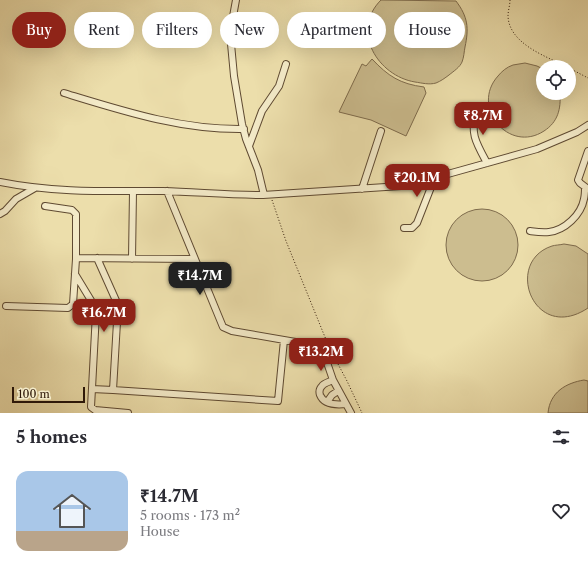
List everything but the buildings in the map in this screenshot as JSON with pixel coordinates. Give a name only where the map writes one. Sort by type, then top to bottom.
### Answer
[{"type":"street","points":[[236,0],[230,33],[239,106],[249,146],[267,195]]},
{"type":"street","points":[[249,146],[260,116],[279,86],[286,64]]},
{"type":"street","points":[[64,94],[154,119],[216,129],[244,129]]},
{"type":"street","points":[[475,110],[472,129],[474,138],[487,163]]},
{"type":"street","points":[[0,182],[35,188],[83,191],[167,191],[242,195],[267,195],[401,186],[435,178],[552,144],[588,125]]},
{"type":"street","points":[[362,189],[381,131]]},
{"type":"street","points":[[530,231],[550,232],[563,228],[582,206],[586,188],[580,183],[578,177],[588,151]]},
{"type":"street","points":[[404,228],[412,228],[417,223],[435,178]]},
{"type":"street","points":[[0,214],[16,199],[35,188]]},
{"type":"street","points":[[132,259],[133,191]]},
{"type":"street","points":[[167,191],[223,327],[232,331],[313,345],[321,348],[338,391],[351,413]]},
{"type":"street","points":[[6,306],[68,308],[73,304],[76,258],[76,214],[72,210],[45,206]]},
{"type":"street","points":[[76,258],[194,259]]},
{"type":"street","points":[[97,258],[118,305],[114,390]]},
{"type":"street","points":[[75,274],[92,302],[96,313],[91,404],[94,412],[128,413]]},
{"type":"street","points":[[92,389],[278,401],[284,340]]},
{"type":"street","points":[[333,380],[322,386],[319,391],[322,398],[327,402],[346,404]]},
{"type":"street","points":[[327,402],[332,395],[338,391]]},
{"type":"path","points":[[510,0],[508,17],[514,33],[525,45],[554,60]]},
{"type":"path","points":[[576,71],[588,78]]},
{"type":"path","points":[[267,195],[329,347],[362,413]]},
{"type":"shaded area","points":[[381,0],[456,1],[463,12],[394,12],[394,48],[465,48],[460,66],[443,79],[431,84],[415,82],[402,78],[390,71],[380,62],[371,48],[386,48],[386,12],[372,12]]},
{"type":"shaded area","points":[[465,18],[467,28],[465,48]]},
{"type":"shaded area","points":[[372,59],[389,75],[408,84],[424,87],[426,93],[406,136],[371,120],[339,112],[362,64],[366,66]]},
{"type":"shaded area","points":[[525,63],[536,66],[536,100],[560,100],[558,115],[553,124],[544,131],[531,137],[518,136],[507,132],[497,124],[491,113],[488,101],[491,88],[498,76],[501,72],[514,65]]},
{"type":"shaded area","points":[[475,209],[489,209],[496,211],[508,219],[516,231],[518,245],[516,259],[508,271],[496,279],[489,281],[475,281],[468,279],[456,271],[448,259],[446,252],[446,238],[448,231],[456,219],[468,211]]},
{"type":"shaded area","points":[[564,244],[576,246],[588,254],[588,308],[569,316],[553,316],[540,308],[531,296],[528,282],[529,268],[537,255],[552,246]]},
{"type":"shaded area","points":[[584,380],[588,381],[588,413],[548,413],[552,399],[560,390],[571,383]]}]
